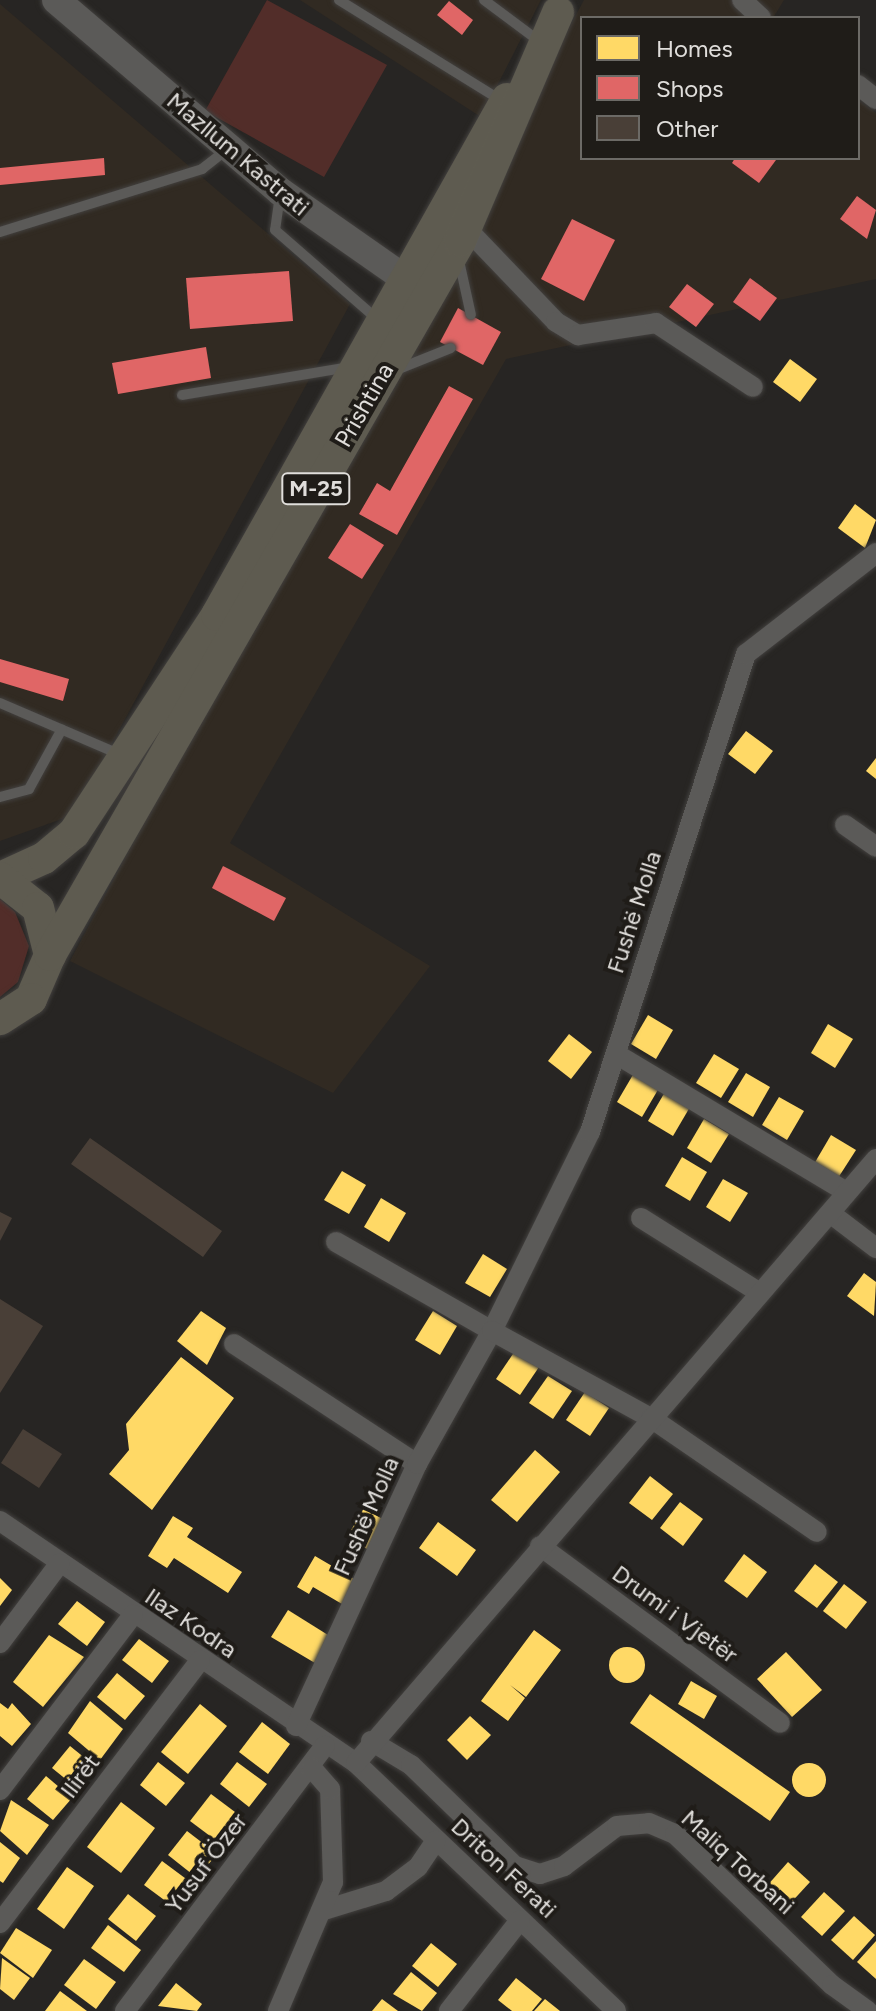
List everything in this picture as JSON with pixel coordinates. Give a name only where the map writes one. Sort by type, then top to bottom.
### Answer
[{"type":"main road","name":"Mazllum Kastrati","points":[[56,0],[281,192],[416,289]]},
{"type":"main road","name":"Prishtina","points":[[4,1024],[31,999],[50,955],[416,289],[504,103],[562,6]]},
{"type":"main road","name":"Prishtina","points":[[50,955],[38,908],[0,878],[62,846],[217,615],[371,368],[382,323],[460,238],[562,6]]},
{"type":"street","points":[[742,0],[759,16]]},
{"type":"street","points":[[860,87],[876,99]]},
{"type":"street","points":[[460,238],[556,322],[578,335],[656,323],[753,387]]},
{"type":"street","name":"Fushë Molla","points":[[296,1726],[417,1464],[492,1331],[590,1132],[746,654],[876,553]]},
{"type":"street","points":[[845,825],[876,847]]},
{"type":"street","points":[[616,1054],[847,1192]]},
{"type":"street","points":[[356,1763],[371,1741],[876,1159]]},
{"type":"street","points":[[830,1213],[876,1248]]},
{"type":"street","points":[[641,1218],[760,1293]]},
{"type":"street","points":[[336,1242],[651,1418],[817,1532]]},
{"type":"street","points":[[234,1344],[417,1464]]},
{"type":"street","name":"Ilaz Kodra","points":[[0,1521],[325,1746],[356,1763]]},
{"type":"street","name":"Drumi i Vjetër","points":[[540,1546],[780,1723]]},
{"type":"street","points":[[0,1643],[59,1564]]},
{"type":"street","points":[[0,1790],[133,1615]]},
{"type":"street","name":"Ilirët","points":[[0,1923],[200,1660]]},
{"type":"street","name":"Maliq Torbani","points":[[371,1741],[411,1765],[515,1866],[540,1874],[564,1866],[617,1826],[649,1823],[675,1834],[832,1985],[868,2011]]},
{"type":"street","name":"Yusuf Özer","points":[[125,2011],[312,1768],[325,1746]]},
{"type":"street","name":"Driton Ferati","points":[[356,1763],[611,2009]]},
{"type":"street","points":[[278,2011],[333,1882],[330,1789],[312,1768]]},
{"type":"street","points":[[321,1911],[386,1891],[418,1867],[436,1840]]},
{"type":"street","points":[[449,2011],[520,1920]]},
{"type":"lane","points":[[339,0],[504,103]]},
{"type":"lane","points":[[484,0],[539,41]]},
{"type":"lane","points":[[0,232],[202,169],[229,148]]},
{"type":"lane","points":[[281,192],[275,230],[382,323]]},
{"type":"lane","points":[[460,238],[471,315]]},
{"type":"lane","points":[[182,395],[371,368],[451,348]]},
{"type":"lane","points":[[0,703],[125,756]]},
{"type":"lane","points":[[0,797],[29,789],[62,729]]},
{"type":"shaded area","points":[[267,0],[387,65],[324,177],[205,111]]},
{"type":"shaded area","points":[[300,0],[541,0],[481,117]]},
{"type":"shaded area","points":[[584,0],[784,0],[774,16],[580,16],[580,160],[860,160],[860,101],[876,113],[876,279],[506,359],[230,843],[430,966],[333,1093],[70,961]]},
{"type":"shaded area","points":[[0,4],[350,304],[73,815],[0,841]]},
{"type":"shaded area","points":[[0,899],[15,912],[29,946],[18,982],[0,997]]},
{"type":"building: Homes","points":[[790,359],[817,379],[800,402],[773,382]]},
{"type":"building: Homes","points":[[855,504],[876,520],[865,548],[838,528]]},
{"type":"building: Homes","points":[[746,731],[773,751],[755,774],[728,754]]},
{"type":"building: Homes","points":[[876,758],[876,779],[866,771]]},
{"type":"building: Homes","points":[[648,1015],[673,1030],[656,1059],[631,1044]]},
{"type":"building: Homes","points":[[828,1024],[853,1039],[835,1068],[811,1053]]},
{"type":"building: Homes","points":[[569,1034],[592,1052],[571,1079],[548,1061]]},
{"type":"building: Homes","points":[[714,1054],[739,1069],[721,1098],[696,1083]]},
{"type":"building: Homes","points":[[634,1073],[659,1088],[642,1117],[617,1102]]},
{"type":"building: Homes","points":[[746,1073],[770,1087],[753,1117],[728,1102]]},
{"type":"building: Homes","points":[[665,1092],[690,1107],[673,1136],[648,1121]]},
{"type":"building: Homes","points":[[779,1097],[804,1111],[787,1140],[762,1125]]},
{"type":"building: Homes","points":[[704,1119],[729,1134],[711,1163],[687,1148]]},
{"type":"building: Homes","points":[[831,1135],[856,1150],[838,1178],[814,1164]]},
{"type":"building: Homes","points":[[682,1157],[707,1172],[690,1201],[665,1186]]},
{"type":"building: Homes","points":[[342,1171],[366,1185],[349,1214],[324,1200]]},
{"type":"building: Homes","points":[[723,1179],[748,1193],[730,1222],[706,1207]]},
{"type":"building: Homes","points":[[381,1198],[406,1213],[389,1242],[364,1227]]},
{"type":"building: Homes","points":[[483,1254],[507,1269],[490,1297],[465,1283]]},
{"type":"building: Homes","points":[[864,1273],[876,1282],[874,1316],[847,1296]]},
{"type":"building: Homes","points":[[201,1311],[226,1328],[207,1365],[177,1341]]},
{"type":"building: Homes","points":[[433,1311],[457,1326],[440,1355],[415,1340]]},
{"type":"building: Homes","points":[[515,1351],[539,1367],[520,1395],[496,1379]]},
{"type":"building: Homes","points":[[181,1357],[234,1398],[152,1510],[109,1474],[129,1450],[126,1424]]},
{"type":"building: Homes","points":[[548,1376],[572,1391],[553,1419],[529,1403]]},
{"type":"building: Homes","points":[[585,1392],[609,1408],[590,1436],[566,1420]]},
{"type":"building: Homes","points":[[535,1450],[560,1472],[517,1522],[491,1500]]},
{"type":"building: Homes","points":[[650,1476],[673,1494],[652,1520],[629,1503]]},
{"type":"building: Homes","points":[[680,1502],[703,1519],[683,1546],[660,1528]]},
{"type":"building: Homes","points":[[364,1508],[389,1523],[372,1552],[347,1537]]},
{"type":"building: Homes","points":[[173,1516],[193,1528],[187,1537],[242,1572],[228,1593],[174,1558],[167,1568],[148,1556]]},
{"type":"building: Homes","points":[[438,1522],[476,1550],[457,1576],[419,1548]]},
{"type":"building: Homes","points":[[744,1554],[767,1572],[747,1598],[724,1581]]},
{"type":"building: Homes","points":[[315,1556],[356,1580],[342,1604],[313,1587],[309,1594],[297,1587]]},
{"type":"building: Homes","points":[[815,1564],[838,1582],[817,1608],[794,1591]]},
{"type":"building: Homes","points":[[0,1578],[12,1590],[0,1606]]},
{"type":"building: Homes","points":[[844,1584],[867,1602],[846,1629],[823,1611]]},
{"type":"building: Homes","points":[[77,1601],[105,1622],[87,1646],[58,1624]]},
{"type":"building: Homes","points":[[288,1610],[336,1640],[320,1666],[271,1637]]},
{"type":"building: Homes","points":[[534,1630],[561,1650],[526,1697],[510,1685],[525,1698],[508,1721],[481,1701]]},
{"type":"building: Homes","points":[[49,1635],[84,1657],[43,1707],[13,1682]]},
{"type":"building: Homes","points":[[139,1639],[169,1661],[152,1683],[122,1660]]},
{"type":"building: Homes","points":[[627,1647],[640,1652],[645,1665],[640,1678],[627,1683],[614,1678],[609,1665],[614,1652]]},
{"type":"building: Homes","points":[[786,1652],[822,1690],[792,1717],[757,1679]]},
{"type":"building: Homes","points":[[117,1673],[145,1696],[125,1720],[97,1697]]},
{"type":"building: Homes","points":[[691,1681],[717,1696],[704,1719],[678,1704]]},
{"type":"building: Homes","points":[[650,1694],[790,1792],[770,1821],[630,1723]]},
{"type":"building: Homes","points":[[90,1701],[123,1729],[100,1760],[68,1733]]},
{"type":"building: Homes","points":[[0,1703],[8,1709],[12,1703],[31,1724],[12,1746],[0,1736]]},
{"type":"building: Homes","points":[[200,1704],[227,1726],[188,1774],[161,1752]]},
{"type":"building: Homes","points":[[470,1716],[491,1735],[467,1760],[447,1740]]},
{"type":"building: Homes","points":[[262,1722],[290,1744],[268,1774],[239,1752]]},
{"type":"building: Homes","points":[[70,1746],[96,1767],[78,1789],[52,1768]]},
{"type":"building: Homes","points":[[158,1762],[185,1783],[166,1806],[140,1785]]},
{"type":"building: Homes","points":[[237,1762],[267,1784],[249,1807],[220,1784]]},
{"type":"building: Homes","points":[[809,1763],[821,1768],[826,1780],[821,1792],[809,1797],[797,1792],[792,1780],[797,1768]]},
{"type":"building: Homes","points":[[46,1776],[72,1798],[53,1820],[27,1799]]},
{"type":"building: Homes","points":[[211,1794],[243,1818],[222,1845],[190,1821]]},
{"type":"building: Homes","points":[[11,1800],[49,1825],[27,1855],[0,1831]]},
{"type":"building: Homes","points":[[121,1802],[155,1828],[121,1873],[87,1847]]},
{"type":"building: Homes","points":[[187,1831],[217,1854],[197,1878],[168,1855]]},
{"type":"building: Homes","points":[[0,1842],[20,1858],[3,1883],[0,1881]]},
{"type":"building: Homes","points":[[162,1861],[193,1884],[175,1908],[144,1885]]},
{"type":"building: Homes","points":[[788,1862],[810,1882],[787,1907],[766,1887]]},
{"type":"building: Homes","points":[[67,1867],[94,1886],[64,1929],[37,1909]]},
{"type":"building: Homes","points":[[824,1892],[845,1911],[822,1936],[801,1917]]},
{"type":"building: Homes","points":[[128,1894],[156,1916],[136,1941],[108,1919]]},
{"type":"building: Homes","points":[[854,1916],[875,1935],[853,1960],[831,1940]]},
{"type":"building: Homes","points":[[108,1925],[141,1950],[124,1972],[91,1948]]},
{"type":"building: Homes","points":[[16,1928],[52,1950],[33,1978],[0,1953]]},
{"type":"building: Homes","points":[[876,1941],[876,1979],[857,1962]]},
{"type":"building: Homes","points":[[431,1943],[457,1964],[438,1987],[412,1966]]},
{"type":"building: Homes","points":[[2,1958],[30,1978],[14,2000],[0,1989]]},
{"type":"building: Homes","points":[[84,1959],[116,1982],[96,2009],[64,1985]]},
{"type":"building: Homes","points":[[411,1972],[437,1993],[422,2011],[393,1994]]},
{"type":"building: Homes","points":[[516,1978],[542,1999],[532,2011],[512,2011],[498,2000]]},
{"type":"building: Homes","points":[[176,1983],[202,2004],[197,2011],[158,2006]]},
{"type":"building: Homes","points":[[60,1991],[87,2011],[45,2011]]},
{"type":"building: Homes","points":[[382,1999],[398,2011],[372,2011]]},
{"type":"building: Homes","points":[[545,1999],[560,2011],[534,2011]]},
{"type":"building: Shops","points":[[449,1],[473,20],[462,35],[437,15]]},
{"type":"building: Shops","points":[[104,158],[105,175],[0,185],[0,168]]},
{"type":"building: Shops","points":[[734,160],[776,160],[759,183],[732,163]]},
{"type":"building: Shops","points":[[857,196],[876,210],[867,239],[840,219]]},
{"type":"building: Shops","points":[[572,219],[615,240],[584,301],[541,279]]},
{"type":"building: Shops","points":[[289,271],[293,321],[190,329],[186,278]]},
{"type":"building: Shops","points":[[750,278],[777,298],[760,321],[733,302]]},
{"type":"building: Shops","points":[[687,284],[714,304],[696,327],[669,307]]},
{"type":"building: Shops","points":[[458,308],[501,332],[483,365],[440,342]]},
{"type":"building: Shops","points":[[206,347],[211,378],[118,394],[112,363]]},
{"type":"building: Shops","points":[[449,386],[473,399],[397,535],[359,514],[377,483],[390,491]]},
{"type":"building: Shops","points":[[350,524],[384,545],[362,579],[328,558]]},
{"type":"building: Shops","points":[[0,659],[69,679],[63,701],[0,682]]},
{"type":"building: Shops","points":[[223,866],[286,898],[274,921],[212,888]]},
{"type":"building: Other","points":[[90,1138],[222,1231],[203,1257],[71,1164]]},
{"type":"building: Other","points":[[0,1212],[12,1218],[0,1241]]},
{"type":"building: Other","points":[[0,1299],[43,1326],[0,1393]]},
{"type":"building: Other","points":[[23,1429],[62,1454],[39,1488],[1,1463]]}]
